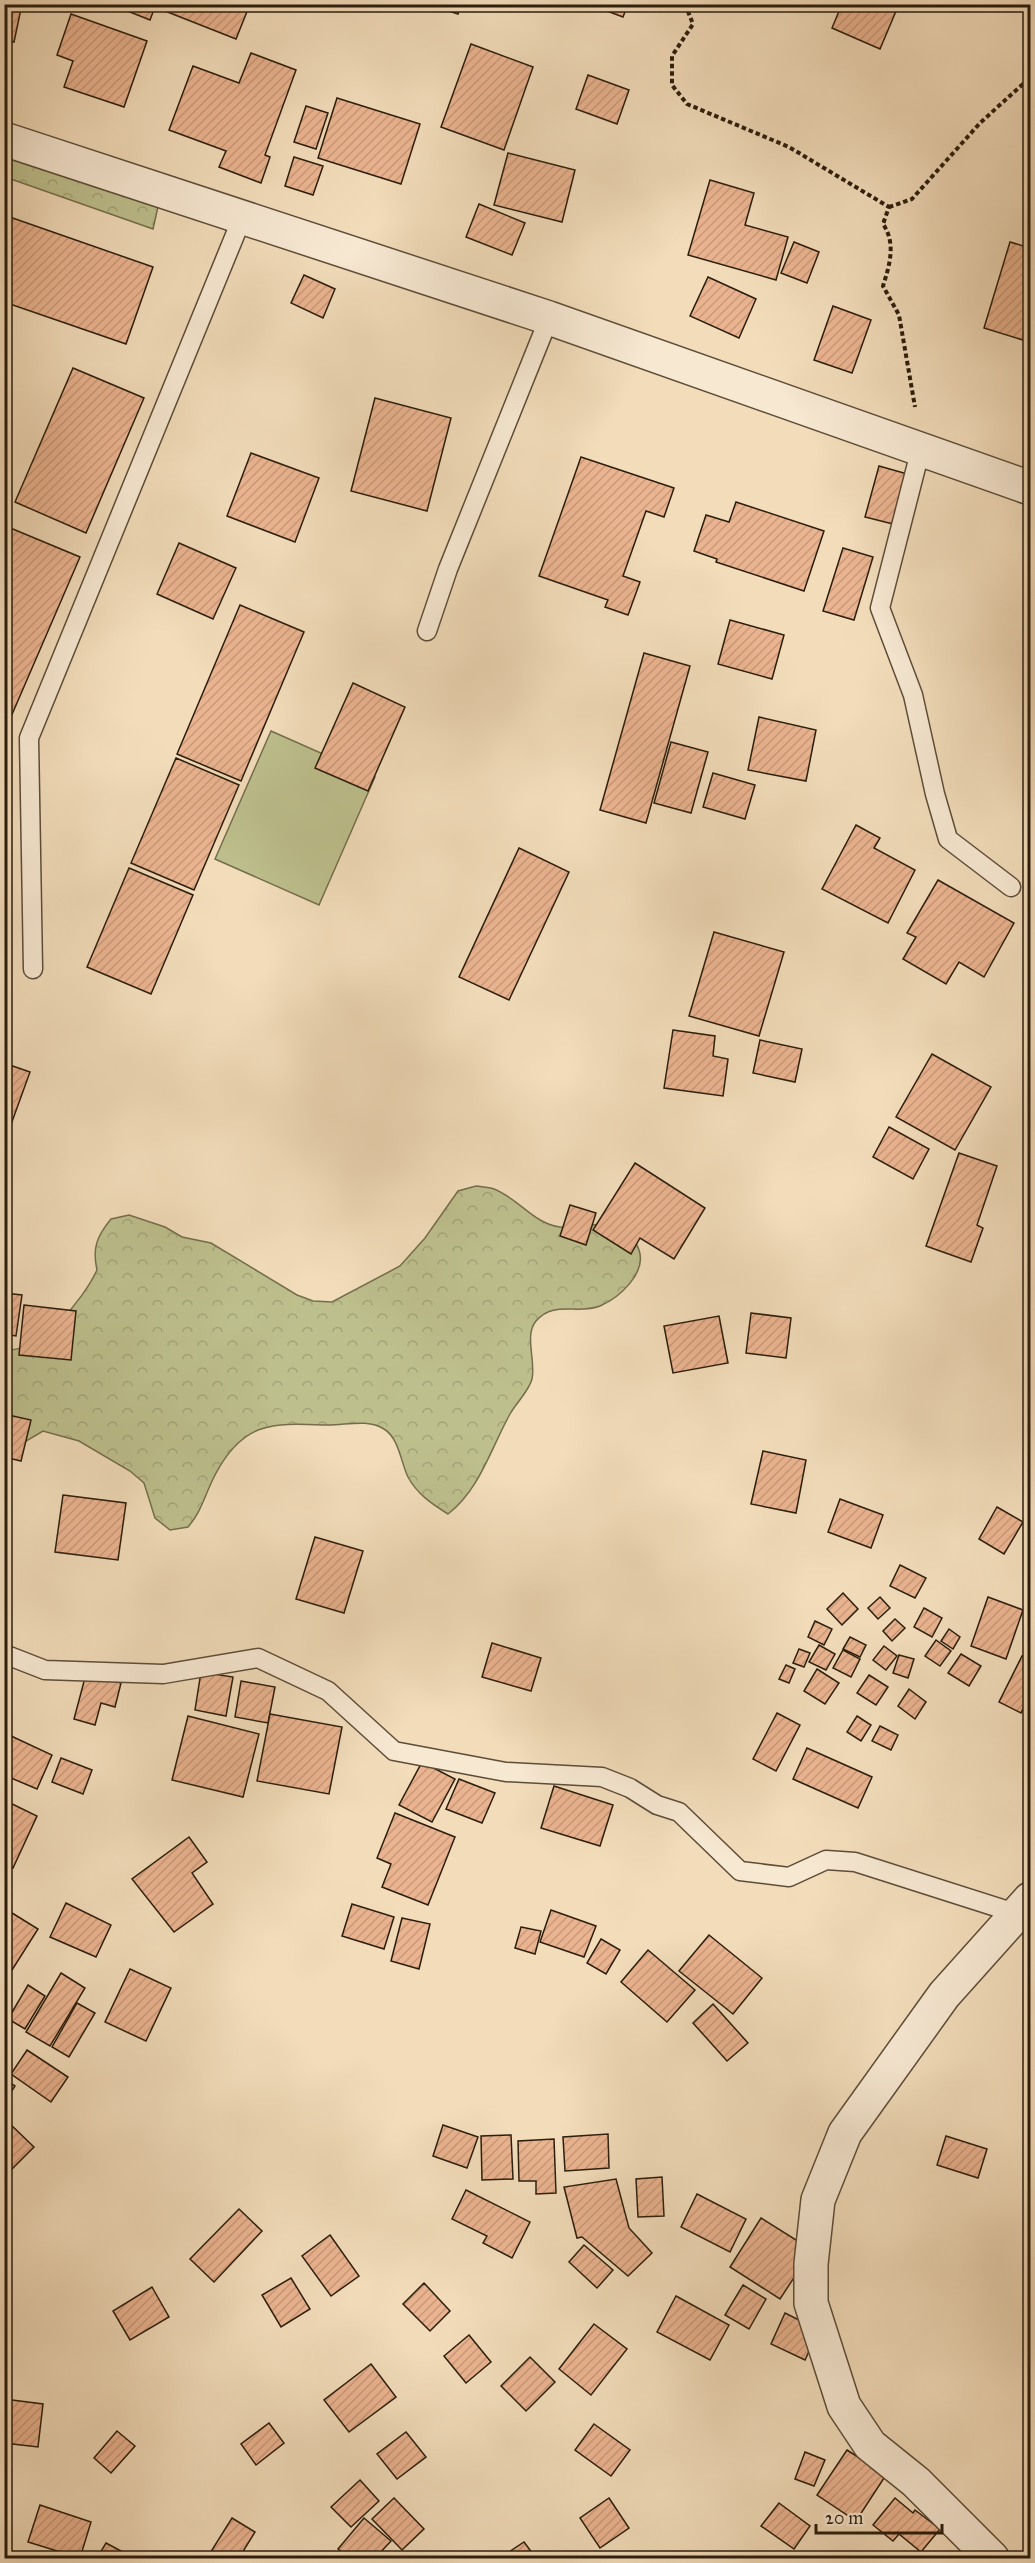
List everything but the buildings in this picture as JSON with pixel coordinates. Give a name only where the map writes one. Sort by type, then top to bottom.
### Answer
[{"type":"street","points":[[4,139],[549,318],[1030,488]]},
{"type":"street","points":[[992,2559],[916,2482],[870,2445],[844,2406],[811,2303],[811,2264],[818,2200],[845,2133],[944,1995],[1024,1906]]},
{"type":"lane","points":[[33,969],[29,738],[242,218]]},
{"type":"lane","points":[[427,631],[448,569],[549,318]]},
{"type":"lane","points":[[921,448],[880,608],[913,695],[934,794],[948,839],[1011,887]]},
{"type":"lane","points":[[4,1653],[45,1670],[164,1674],[258,1658],[328,1691],[394,1751],[506,1772],[602,1777],[630,1788],[657,1804],[679,1812],[740,1871],[789,1877],[826,1860],[855,1862],[1024,1906]]},
{"type":"path","points":[[685,4],[693,24],[672,56],[672,85],[687,104],[789,147],[889,207]]},
{"type":"path","points":[[889,207],[912,199],[981,123],[1030,80]]},
{"type":"path","points":[[889,207],[883,224],[890,235],[890,263],[883,286],[899,315],[921,448]]},
{"type":"green space","points":[[5,134],[162,189],[153,229],[5,177]]},
{"type":"green space","points":[[271,731],[375,777],[319,905],[215,859]]},
{"type":"green space","points":[[476,1186],[492,1188],[503,1193],[534,1216],[551,1225],[574,1228],[616,1222],[635,1242],[640,1259],[639,1267],[630,1284],[607,1302],[591,1308],[550,1311],[536,1321],[531,1333],[532,1379],[510,1414],[469,1493],[448,1514],[416,1489],[408,1477],[396,1444],[389,1433],[370,1424],[290,1424],[261,1429],[248,1435],[226,1457],[197,1515],[188,1527],[170,1530],[155,1518],[144,1483],[130,1471],[79,1441],[43,1431],[21,1444],[5,1462],[5,1350],[33,1343],[71,1309],[97,1270],[95,1255],[97,1243],[111,1219],[129,1215],[165,1227],[182,1237],[211,1243],[297,1295],[313,1301],[332,1302],[400,1266],[425,1238],[458,1191]]}]
